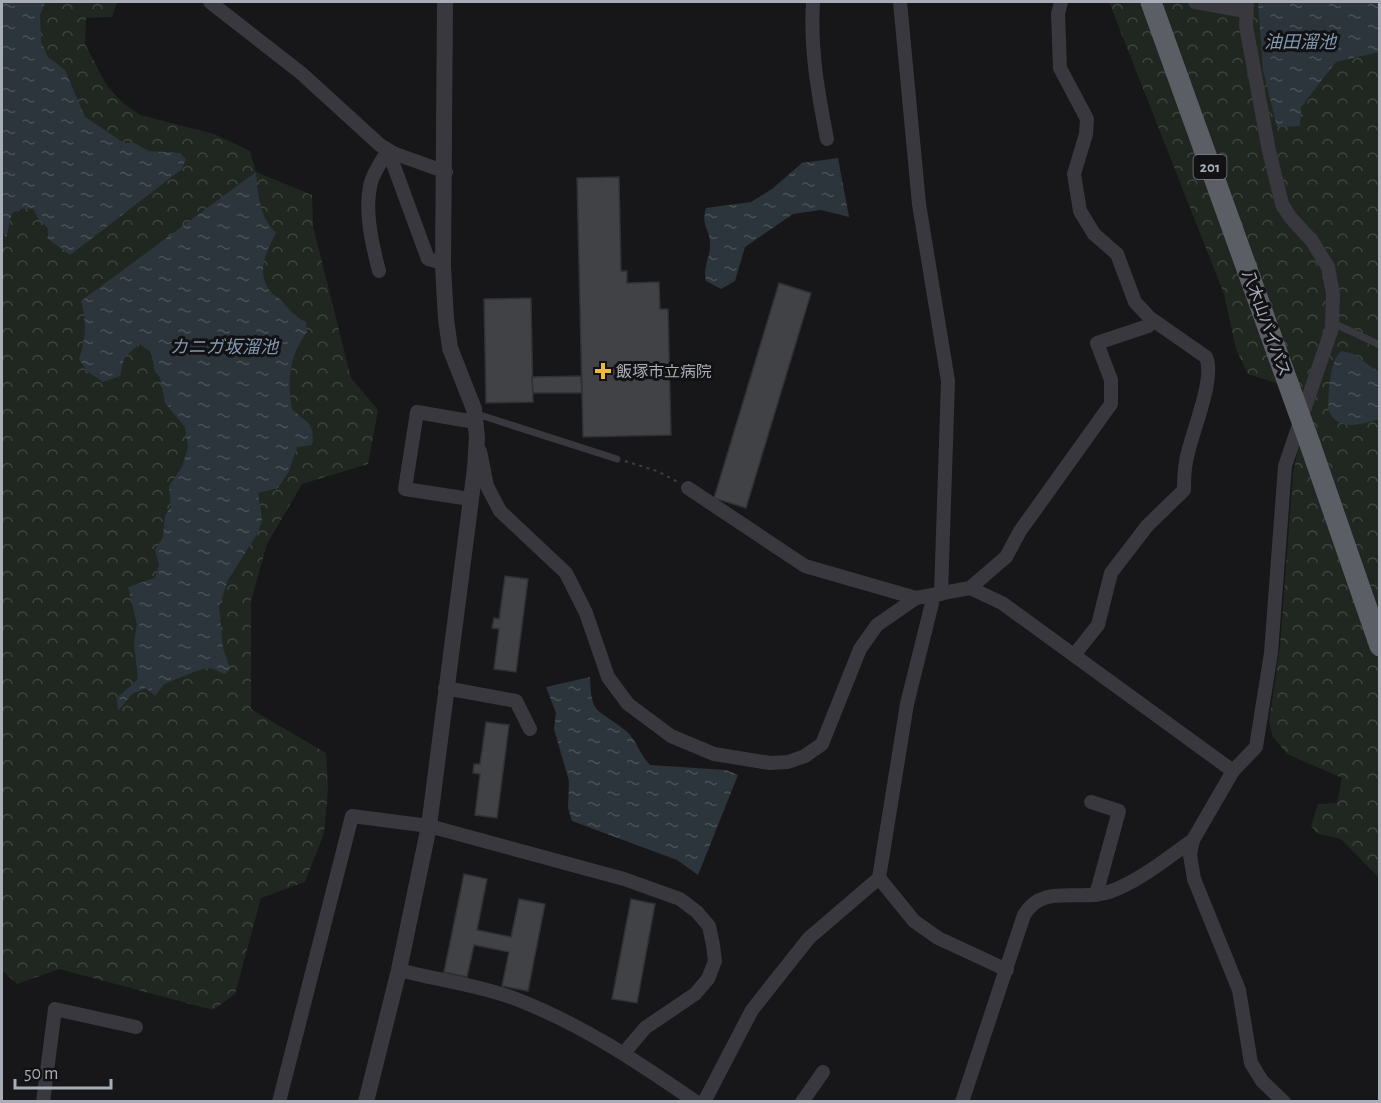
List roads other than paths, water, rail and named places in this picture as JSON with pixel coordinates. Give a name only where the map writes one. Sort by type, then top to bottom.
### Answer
[{"type":"highway","name":"八木山バイパス","points":[[1151,2],[1380,646]]},
{"type":"street","points":[[210,2],[301,73],[388,150],[446,172]]},
{"type":"street","points":[[445,2],[446,172],[443,262],[450,348],[476,424],[487,486],[500,511],[566,573],[586,614],[608,677],[614,686],[628,704],[671,736],[714,754],[770,763],[788,762],[805,756],[822,744],[860,649],[877,625],[916,598],[970,588],[1006,556],[1020,531],[1111,404],[1111,380],[1097,343],[1148,326],[1152,321]]},
{"type":"street","points":[[813,2],[811,32],[814,67],[827,139]]},
{"type":"street","points":[[704,1101],[752,1010],[809,938],[879,878],[907,704],[938,594],[948,381],[919,204],[900,2]]},
{"type":"street","points":[[1061,2],[1058,14],[1060,68],[1087,119],[1086,134],[1074,174],[1080,211],[1094,234],[1117,254],[1135,302],[1152,321],[1206,357],[1208,363],[1207,381],[1186,461],[1184,490],[1147,526],[1111,573],[1098,625],[1074,655]]},
{"type":"street","points":[[1195,2],[1246,6],[1269,151],[1282,204],[1290,217],[1312,241],[1328,267],[1334,294],[1332,323],[1322,362],[1285,466],[1271,653],[1256,747],[1233,771],[1193,840],[1190,855],[1194,879],[1239,990],[1251,1063],[1262,1081],[1284,1101]]},
{"type":"street","points":[[388,150],[428,259],[443,262]]},
{"type":"street","points":[[379,271],[371,232],[370,190],[373,178],[388,150]]},
{"type":"street","points":[[470,498],[405,489],[417,412],[476,424]]},
{"type":"street","points":[[366,1101],[399,970],[429,826],[470,498],[476,424]]},
{"type":"street","points":[[688,488],[805,566],[916,598]]},
{"type":"street","points":[[970,588],[1002,603],[1233,771]]},
{"type":"street","points":[[445,688],[516,701],[530,729]]},
{"type":"street","points":[[1091,802],[1119,811],[1096,895]]},
{"type":"street","points":[[279,1101],[352,816],[429,826],[624,879],[680,898],[697,912],[709,926],[713,945],[715,961],[708,979],[695,994],[645,1028],[624,1053]]},
{"type":"street","points":[[962,1101],[1024,915],[1030,905],[1041,897],[1096,895],[1111,891],[1141,876],[1193,840]]},
{"type":"street","points":[[879,878],[914,921],[939,938],[1007,970]]},
{"type":"street","points":[[399,970],[514,998],[568,1022],[624,1053],[696,1101]]},
{"type":"street","points":[[43,1101],[55,1008],[136,1027]]},
{"type":"street","points":[[802,1101],[823,1072]]},
{"type":"lane","points":[[1332,323],[1380,345]]},
{"type":"lane","points":[[476,424],[617,459]]},
{"type":"water","points":[[2,2],[45,2],[40,15],[41,42],[48,57],[65,70],[85,117],[124,143],[134,143],[149,151],[180,153],[186,159],[182,169],[70,255],[48,239],[48,228],[39,220],[33,209],[24,208],[12,213],[6,238],[2,231]]},
{"type":"water","name":"油田溜池","points":[[1258,2],[1379,2],[1379,52],[1336,62],[1301,107],[1300,126],[1277,127],[1263,70]]},
{"type":"water","points":[[838,158],[849,217],[821,210],[793,214],[745,247],[735,281],[721,289],[706,281],[705,270],[710,246],[705,222],[706,208],[751,202],[772,189],[802,163]]},
{"type":"water","name":"カニガ坂溜池","points":[[256,172],[263,212],[276,233],[264,262],[266,284],[292,312],[306,322],[307,332],[293,359],[290,388],[292,409],[311,427],[312,445],[297,447],[289,471],[278,488],[258,493],[262,519],[259,531],[228,580],[219,607],[223,648],[230,669],[225,674],[211,668],[199,670],[164,684],[155,696],[146,688],[132,694],[118,711],[117,698],[138,679],[134,643],[137,624],[128,587],[155,578],[159,565],[155,550],[163,537],[165,516],[171,506],[169,486],[182,467],[188,447],[185,427],[165,403],[160,377],[155,372],[151,352],[139,344],[124,358],[120,376],[103,382],[88,372],[79,359],[85,330],[81,301]]},
{"type":"water","points":[[1341,351],[1354,354],[1379,373],[1379,419],[1350,425],[1332,417],[1328,409],[1330,378],[1334,362]]},
{"type":"water","points":[[590,677],[592,700],[598,711],[629,734],[650,765],[726,770],[738,775],[698,875],[677,860],[572,821],[568,808],[569,781],[554,729],[556,713],[546,687]]},
{"type":"place","name":"飯塚市立病院","points":[[603,371]]}]
